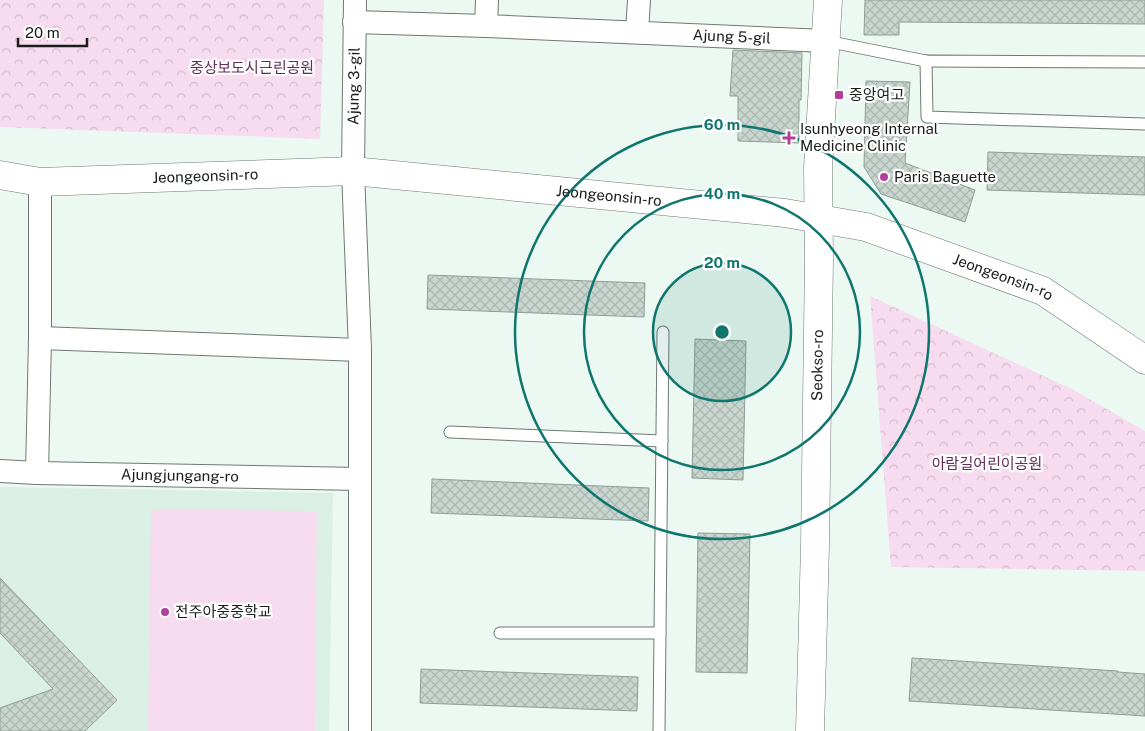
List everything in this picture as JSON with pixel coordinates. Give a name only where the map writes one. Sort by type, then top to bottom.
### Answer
[{"type":"street","points":[[486,26],[487,0]]},
{"type":"street","points":[[638,32],[639,0]]},
{"type":"street","name":"Seokso-ro","points":[[810,731],[815,526],[818,168],[828,0]]},
{"type":"street","name":"Ajung 5-gil","points":[[354,11],[486,26],[826,41]]},
{"type":"street","name":"Ajung 3-gil","points":[[354,11],[353,171],[360,350],[360,731]]},
{"type":"street","name":"Jeongeonsin-ro","points":[[0,175],[40,182],[353,171],[776,212],[819,218],[866,227],[1043,291],[1145,360]]},
{"type":"street","points":[[37,473],[40,338],[40,182]]},
{"type":"street","points":[[40,338],[360,350]]},
{"type":"street","name":"Ajungjungang-ro","points":[[0,471],[360,480]]},
{"type":"lane","points":[[826,41],[926,61],[1145,62]]},
{"type":"lane","points":[[926,61],[927,117],[1145,124]]},
{"type":"lane","points":[[659,731],[663,332]]},
{"type":"lane","points":[[450,432],[662,441]]},
{"type":"lane","points":[[500,633],[660,633]]},
{"type":"shaded area","name":"전주아중중학교","points":[[0,487],[333,493],[329,731],[0,731]]},
{"type":"green space","name":"중상보도시근린공원","points":[[0,0],[324,0],[320,139],[0,127]]},
{"type":"green space","name":"아람길어린이공원","points":[[870,296],[1072,389],[1145,431],[1145,571],[891,567]]},
{"type":"green space","points":[[151,509],[317,511],[315,731],[148,731]]},
{"type":"building","points":[[865,0],[1145,0],[1145,24],[899,22],[899,35],[864,35]]},
{"type":"building","points":[[733,50],[802,53],[799,143],[738,141],[738,96],[730,96]]},
{"type":"building","points":[[866,81],[910,82],[905,163],[975,190],[965,222],[881,194],[864,167]]},
{"type":"building","points":[[988,152],[1145,157],[1145,195],[987,190]]},
{"type":"building","points":[[428,275],[645,283],[644,317],[427,309]]},
{"type":"building","points":[[695,339],[746,341],[743,480],[692,478]]},
{"type":"building","points":[[432,479],[649,488],[648,521],[431,513]]},
{"type":"building","points":[[698,533],[750,534],[747,673],[696,672]]},
{"type":"building","points":[[0,578],[117,700],[85,731],[0,731],[0,708],[53,689],[0,633]]},
{"type":"building","points":[[912,658],[1145,674],[1145,716],[909,701]]},
{"type":"building","points":[[421,669],[638,677],[637,711],[420,703]]},
{"type":"place","name":"중앙여고","points":[[839,95]]},
{"type":"place","name":"Isunhyeong Internal Medicine Clinic","points":[[789,138]]},
{"type":"place","name":"Paris Baguette","points":[[884,177]]},
{"type":"place","name":"전주아중중학교","points":[[165,612]]}]
